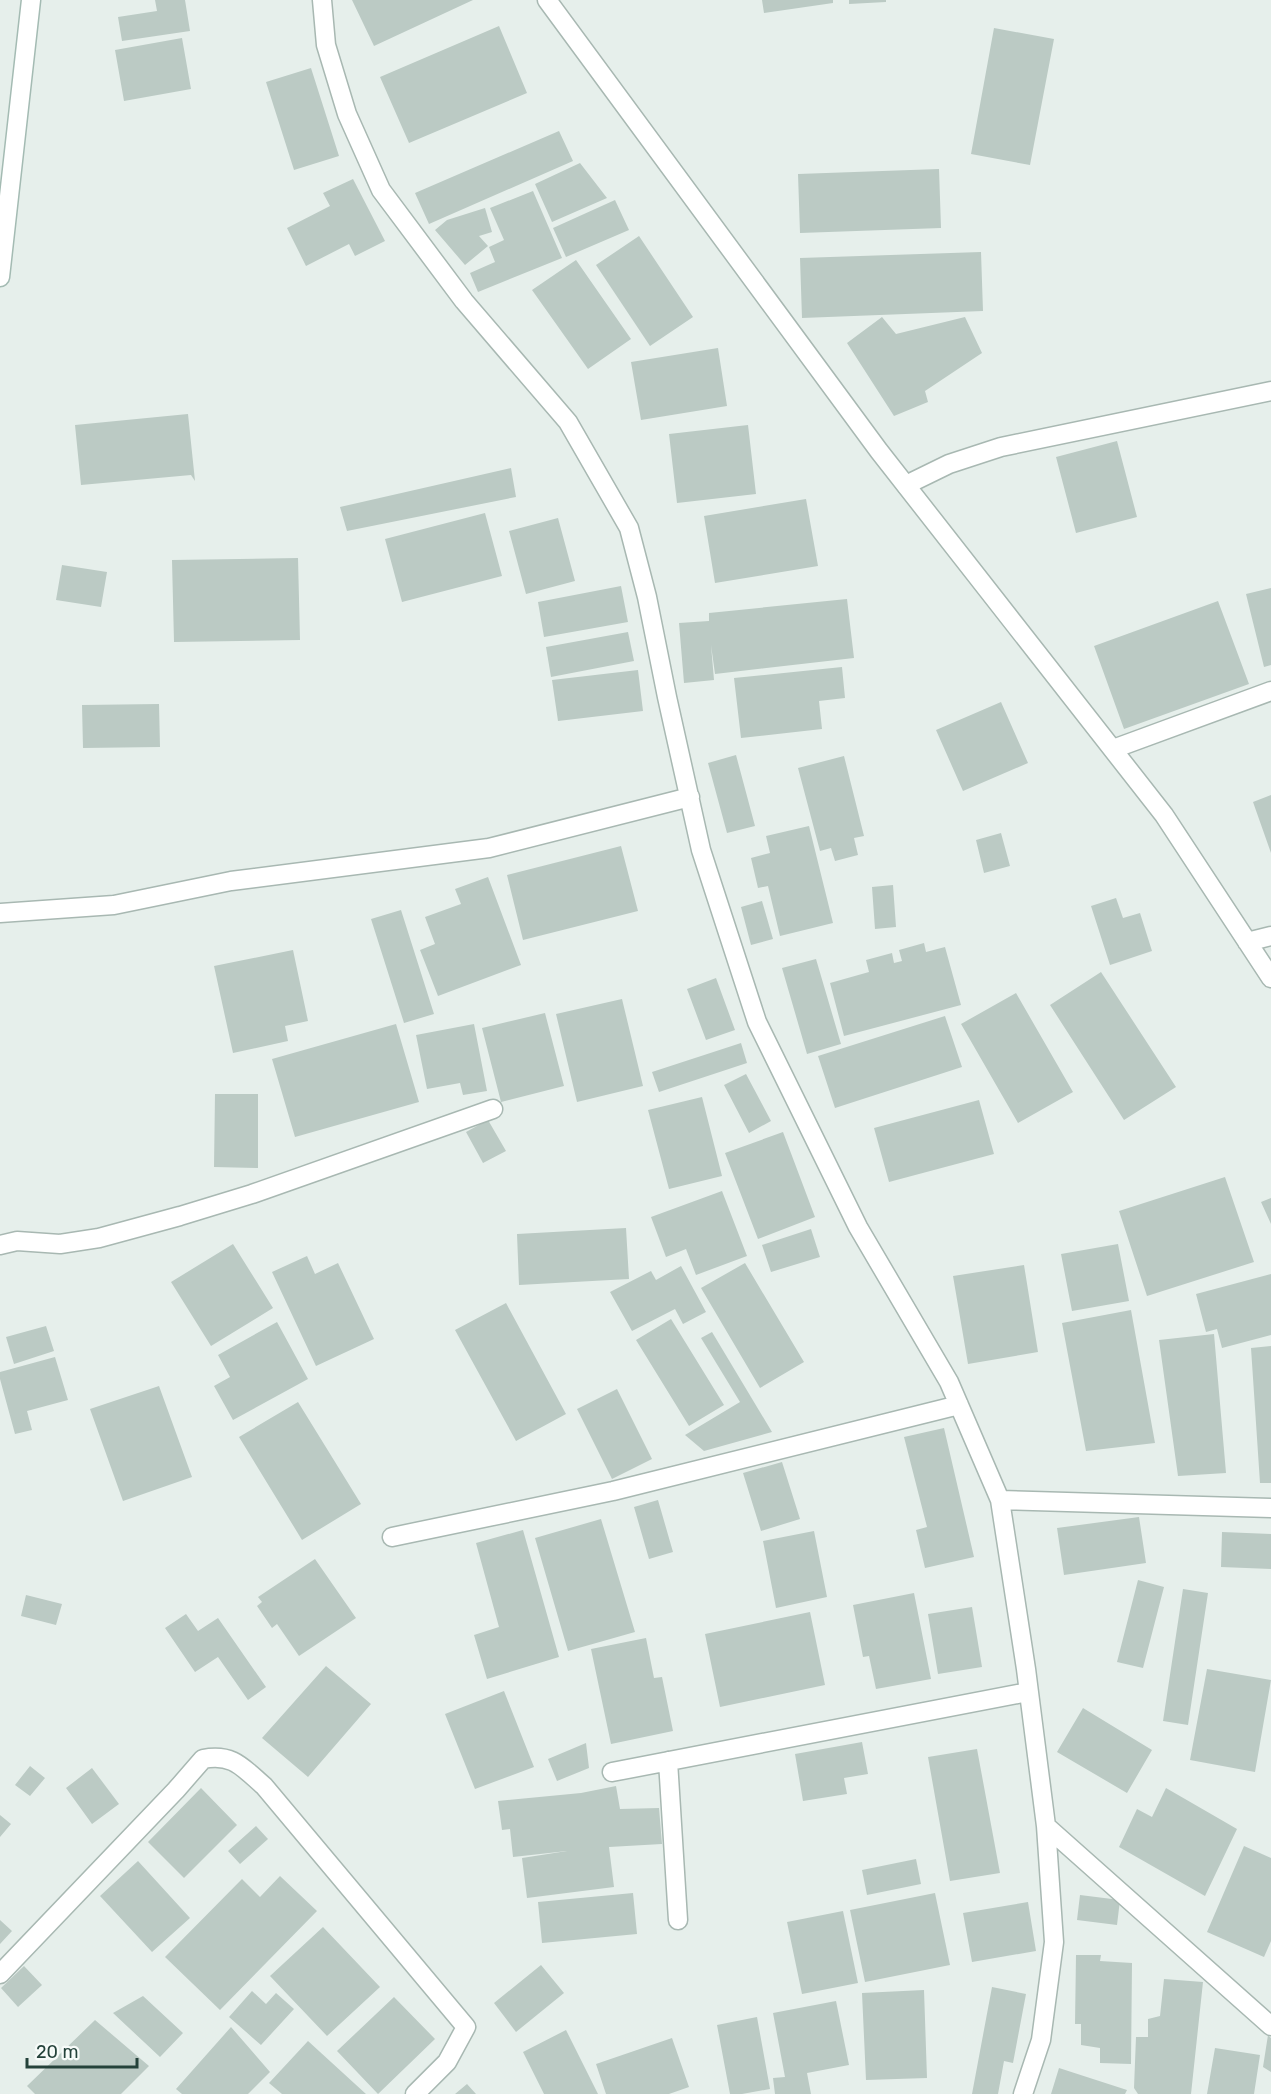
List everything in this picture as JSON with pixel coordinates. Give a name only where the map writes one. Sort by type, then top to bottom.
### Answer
[{"type":"street","points":[[0,277],[32,0]]},
{"type":"street","points":[[322,0],[326,45],[346,114],[381,190],[464,301],[568,422],[629,528],[647,597],[701,850],[757,1022],[858,1227],[949,1382],[1000,1500],[1046,1826],[1054,1942],[1041,2040],[1023,2094]]},
{"type":"street","points":[[547,0],[906,485],[1164,815],[1271,978]]},
{"type":"street","points":[[906,485],[949,464],[1001,447],[1271,391]]},
{"type":"street","points":[[1113,749],[1271,691]]},
{"type":"street","points":[[0,913],[114,905],[231,881],[489,848],[690,797]]},
{"type":"street","points":[[1247,942],[1271,936]]},
{"type":"street","points":[[0,1245],[17,1241],[60,1244],[99,1238],[168,1219],[252,1194],[493,1109]]},
{"type":"street","points":[[392,1537],[613,1491],[958,1405]]},
{"type":"street","points":[[1000,1500],[1271,1508]]},
{"type":"street","points":[[612,1772],[1028,1692]]},
{"type":"street","points":[[0,1974],[176,1790],[202,1759],[225,1757],[238,1763],[264,1786],[466,2027],[447,2062],[415,2094]]},
{"type":"street","points":[[668,1761],[678,1920]]},
{"type":"street","points":[[1046,1826],[1271,2026]]},
{"type":"building","points":[[155,0],[185,0],[190,31],[122,41],[118,17],[157,11]]},
{"type":"building","points":[[352,0],[473,0],[374,46]]},
{"type":"building","points":[[762,0],[833,0],[833,3],[764,13]]},
{"type":"building","points":[[849,0],[886,0],[886,2],[849,4]]},
{"type":"building","points":[[499,26],[527,93],[409,143],[380,77]]},
{"type":"building","points":[[994,28],[1054,39],[1030,165],[971,154]]},
{"type":"building","points":[[182,38],[191,89],[124,101],[115,50]]},
{"type":"building","points":[[311,68],[339,156],[294,170],[266,82]]},
{"type":"building","points":[[559,131],[573,161],[429,224],[415,193]]},
{"type":"building","points":[[580,163],[607,198],[552,222],[535,184]]},
{"type":"building","points":[[939,169],[941,228],[800,233],[798,174]]},
{"type":"building","points":[[353,179],[385,241],[355,256],[349,244],[306,266],[287,228],[330,206],[323,193]]},
{"type":"building","points":[[533,191],[562,258],[478,292],[470,273],[495,262],[489,247],[504,240],[490,208]]},
{"type":"building","points":[[615,200],[629,230],[566,257],[553,228]]},
{"type":"building","points":[[485,208],[492,232],[479,236],[488,246],[465,265],[435,230],[447,220]]},
{"type":"building","points":[[639,236],[693,317],[650,346],[596,265]]},
{"type":"building","points":[[981,252],[983,311],[802,318],[800,258]]},
{"type":"building","points":[[576,260],[631,339],[588,369],[532,290]]},
{"type":"building","points":[[882,317],[896,334],[965,317],[982,353],[925,391],[928,402],[894,416],[847,343]]},
{"type":"building","points":[[718,348],[727,406],[641,420],[631,362]]},
{"type":"building","points":[[188,414],[195,481],[191,475],[81,485],[75,425]]},
{"type":"building","points":[[748,425],[756,494],[677,503],[669,434]]},
{"type":"building","points":[[1117,441],[1137,517],[1076,533],[1056,457]]},
{"type":"building","points":[[511,468],[516,497],[347,531],[340,507]]},
{"type":"building","points":[[806,499],[818,566],[715,583],[704,516]]},
{"type":"building","points":[[485,513],[502,576],[402,602],[385,539]]},
{"type":"building","points":[[558,518],[575,581],[526,594],[509,531]]},
{"type":"building","points":[[298,558],[300,640],[174,642],[172,560]]},
{"type":"building","points":[[62,565],[107,572],[101,607],[56,600]]},
{"type":"building","points":[[621,586],[628,622],[544,637],[538,602]]},
{"type":"building","points":[[1271,588],[1271,665],[1264,667],[1246,594]]},
{"type":"building","points":[[847,599],[854,658],[715,674],[711,645],[714,680],[684,683],[679,623],[709,621],[709,613]]},
{"type":"building","points":[[1218,601],[1249,684],[1124,729],[1094,646]]},
{"type":"building","points":[[628,632],[634,661],[551,677],[546,647]]},
{"type":"building","points":[[842,667],[845,698],[819,701],[822,729],[741,738],[734,678]]},
{"type":"building","points":[[638,670],[643,711],[558,721],[552,680]]},
{"type":"building","points":[[1001,702],[1028,763],[963,791],[936,730]]},
{"type":"building","points":[[159,704],[160,747],[83,748],[82,705]]},
{"type":"building","points":[[736,755],[755,826],[727,833],[708,763]]},
{"type":"building","points":[[844,756],[864,836],[854,838],[858,855],[835,861],[831,848],[820,851],[798,768]]},
{"type":"building","points":[[1271,795],[1271,853],[1253,802]]},
{"type":"building","points":[[809,826],[833,923],[780,936],[768,886],[758,888],[751,858],[770,853],[766,836]]},
{"type":"building","points":[[1001,833],[1010,866],[984,873],[976,840]]},
{"type":"building","points":[[621,846],[638,911],[523,940],[507,875]]},
{"type":"building","points":[[488,877],[521,965],[438,996],[420,950],[435,944],[425,917],[461,904],[455,889]]},
{"type":"building","points":[[893,885],[896,927],[875,929],[872,887]]},
{"type":"building","points":[[1116,898],[1123,918],[1140,913],[1152,951],[1110,965],[1091,906]]},
{"type":"building","points":[[762,901],[773,939],[751,945],[741,907]]},
{"type":"building","points":[[401,910],[434,1014],[404,1023],[371,919]]},
{"type":"building","points":[[924,943],[926,952],[945,947],[961,1005],[844,1036],[830,983],[869,972],[866,960],[892,953],[894,963],[902,961],[899,950]]},
{"type":"building","points":[[293,950],[308,1021],[285,1026],[288,1041],[233,1053],[214,966]]},
{"type":"building","points":[[816,959],[841,1044],[807,1054],[782,968]]},
{"type":"building","points":[[1101,972],[1176,1087],[1124,1120],[1050,1005]]},
{"type":"building","points":[[716,978],[735,1030],[706,1040],[687,989]]},
{"type":"building","points":[[1016,993],[1073,1092],[1018,1123],[961,1024]]},
{"type":"building","points":[[622,999],[643,1086],[577,1102],[556,1014]]},
{"type":"building","points":[[545,1013],[564,1086],[501,1102],[482,1028]]},
{"type":"building","points":[[945,1016],[962,1067],[835,1108],[818,1056]]},
{"type":"building","points":[[396,1024],[419,1102],[295,1137],[272,1059]]},
{"type":"building","points":[[474,1024],[487,1091],[463,1095],[460,1083],[427,1089],[416,1035]]},
{"type":"building","points":[[741,1043],[747,1063],[659,1092],[652,1072]]},
{"type":"building","points":[[746,1074],[771,1121],[749,1133],[724,1085]]},
{"type":"building","points":[[215,1094],[258,1094],[258,1168],[214,1167]]},
{"type":"building","points":[[702,1097],[722,1176],[669,1189],[648,1110]]},
{"type":"building","points":[[979,1100],[994,1154],[889,1182],[874,1128]]},
{"type":"building","points":[[488,1120],[506,1151],[483,1163],[466,1132]]},
{"type":"building","points":[[783,1132],[815,1217],[758,1239],[725,1153]]},
{"type":"building","points":[[1225,1177],[1254,1262],[1147,1296],[1119,1211]]},
{"type":"building","points":[[722,1191],[747,1256],[696,1275],[686,1249],[666,1257],[651,1217]]},
{"type":"building","points":[[1271,1198],[1271,1224],[1261,1202]]},
{"type":"building","points":[[626,1228],[629,1279],[519,1285],[517,1234]]},
{"type":"building","points":[[811,1229],[820,1257],[771,1272],[762,1245]]},
{"type":"building","points":[[233,1244],[273,1308],[211,1346],[171,1282]]},
{"type":"building","points":[[1118,1244],[1129,1301],[1072,1311],[1061,1254]]},
{"type":"building","points":[[307,1256],[315,1274],[338,1263],[374,1339],[316,1366],[272,1272]]},
{"type":"building","points":[[745,1263],[804,1362],[760,1388],[701,1288]]},
{"type":"building","points":[[1024,1265],[1038,1352],[968,1364],[953,1276]]},
{"type":"building","points":[[681,1266],[706,1312],[683,1324],[675,1309],[632,1331],[610,1292],[651,1271],[656,1280]]},
{"type":"building","points":[[1271,1274],[1271,1335],[1222,1348],[1217,1329],[1206,1332],[1196,1294]]},
{"type":"building","points":[[506,1303],[566,1414],[516,1441],[455,1330]]},
{"type":"building","points":[[1131,1310],[1155,1443],[1086,1451],[1062,1323]]},
{"type":"building","points":[[671,1319],[724,1405],[689,1426],[636,1340]]},
{"type":"building","points":[[277,1322],[308,1379],[233,1420],[214,1386],[230,1377],[218,1355]]},
{"type":"building","points":[[46,1326],[54,1351],[14,1364],[6,1337]]},
{"type":"building","points":[[712,1332],[772,1432],[704,1451],[685,1435],[740,1402],[701,1338]]},
{"type":"building","points":[[1214,1334],[1226,1473],[1178,1476],[1159,1340]]},
{"type":"building","points":[[1271,1346],[1271,1483],[1260,1483],[1251,1348]]},
{"type":"building","points":[[55,1357],[68,1400],[27,1411],[32,1430],[15,1434],[0,1372]]},
{"type":"building","points":[[159,1386],[192,1477],[123,1501],[90,1409]]},
{"type":"building","points":[[617,1389],[652,1459],[612,1479],[577,1409]]},
{"type":"building","points":[[298,1402],[361,1504],[302,1540],[239,1437]]},
{"type":"building","points":[[944,1428],[974,1557],[925,1568],[916,1530],[927,1527],[904,1437]]},
{"type":"building","points":[[782,1462],[800,1519],[761,1531],[743,1473]]},
{"type":"building","points":[[658,1500],[673,1552],[649,1559],[634,1507]]},
{"type":"building","points":[[1139,1517],[1146,1563],[1064,1575],[1057,1528]]},
{"type":"building","points":[[601,1519],[635,1632],[568,1651],[535,1538]]},
{"type":"building","points":[[523,1530],[559,1657],[487,1679],[474,1635],[499,1627],[476,1543]]},
{"type":"building","points":[[814,1531],[827,1597],[776,1608],[763,1541]]},
{"type":"building","points":[[1222,1532],[1271,1534],[1271,1569],[1221,1567]]},
{"type":"building","points":[[315,1559],[356,1618],[299,1656],[277,1624],[272,1628],[257,1606],[262,1602],[258,1597]]},
{"type":"building","points":[[1138,1580],[1164,1587],[1143,1668],[1117,1662]]},
{"type":"building","points":[[1183,1589],[1208,1593],[1188,1725],[1163,1721]]},
{"type":"building","points":[[914,1593],[931,1679],[876,1689],[869,1656],[863,1657],[853,1605]]},
{"type":"building","points":[[26,1595],[62,1604],[56,1625],[21,1616]]},
{"type":"building","points":[[972,1607],[982,1667],[938,1674],[928,1614]]},
{"type":"building","points":[[810,1612],[825,1685],[720,1707],[705,1634]]},
{"type":"building","points":[[186,1614],[198,1631],[218,1618],[266,1687],[248,1700],[218,1657],[195,1672],[165,1628]]},
{"type":"building","points":[[646,1638],[654,1678],[662,1677],[673,1731],[611,1744],[591,1649]]},
{"type":"building","points":[[326,1666],[371,1704],[308,1777],[262,1738]]},
{"type":"building","points":[[1207,1669],[1271,1680],[1255,1772],[1190,1760]]},
{"type":"building","points":[[504,1691],[534,1767],[475,1789],[445,1714]]},
{"type":"building","points":[[1083,1708],[1152,1750],[1127,1793],[1057,1752]]},
{"type":"building","points":[[862,1742],[868,1774],[844,1778],[847,1794],[803,1801],[795,1754]]},
{"type":"building","points":[[586,1743],[589,1768],[557,1781],[548,1759]]},
{"type":"building","points":[[977,1749],[1000,1873],[950,1881],[928,1757]]},
{"type":"building","points":[[30,1766],[45,1778],[30,1796],[15,1785]]},
{"type":"building","points":[[92,1768],[119,1804],[92,1824],[66,1788]]},
{"type":"building","points":[[616,1786],[620,1809],[659,1808],[662,1844],[609,1847],[614,1887],[527,1898],[522,1858],[567,1851],[513,1857],[510,1829],[502,1830],[498,1801],[581,1793]]},
{"type":"building","points":[[201,1788],[237,1825],[184,1878],[148,1842]]},
{"type":"building","points":[[1166,1788],[1237,1829],[1205,1896],[1119,1847],[1137,1809],[1152,1817]]},
{"type":"building","points":[[0,1815],[11,1824],[0,1837]]},
{"type":"building","points":[[256,1826],[268,1839],[240,1864],[228,1851]]},
{"type":"building","points":[[1244,1846],[1271,1858],[1271,1941],[1264,1957],[1207,1932]]},
{"type":"building","points":[[916,1859],[921,1884],[867,1895],[862,1870]]},
{"type":"building","points":[[138,1861],[190,1918],[152,1952],[100,1896]]},
{"type":"building","points":[[280,1876],[317,1911],[220,2010],[165,1957],[242,1879],[260,1897]]},
{"type":"building","points":[[633,1893],[637,1934],[542,1943],[538,1902]]},
{"type":"building","points":[[935,1893],[950,1965],[865,1982],[850,1910]]},
{"type":"building","points":[[1080,1895],[1120,1900],[1117,1925],[1077,1920]]},
{"type":"building","points":[[1028,1902],[1036,1951],[972,1962],[963,1913]]},
{"type":"building","points":[[843,1911],[858,1983],[802,1994],[787,1922]]},
{"type":"building","points":[[0,1920],[12,1931],[0,1944]]},
{"type":"building","points":[[323,1927],[380,1987],[327,2036],[270,1976]]},
{"type":"building","points":[[1076,1955],[1101,1955],[1100,1961],[1132,1963],[1131,2064],[1100,2063],[1100,2048],[1081,2045],[1081,2024],[1075,2024]]},
{"type":"building","points":[[541,1965],[564,1993],[516,2032],[494,2003]]},
{"type":"building","points":[[24,1966],[42,1985],[18,2007],[1,1988]]},
{"type":"building","points":[[1164,1979],[1203,1982],[1191,2094],[1138,2094],[1134,2088],[1136,2037],[1148,2037],[1148,2019],[1160,2016]]},
{"type":"building","points":[[992,1987],[1026,1994],[1013,2063],[1004,2061],[998,2094],[972,2094]]},
{"type":"building","points":[[924,1990],[927,2078],[866,2080],[862,1993]]},
{"type":"building","points":[[252,1991],[266,2004],[276,1993],[294,2009],[261,2045],[229,2017]]},
{"type":"building","points":[[143,1996],[183,2033],[160,2057],[113,2013]]},
{"type":"building","points":[[394,1997],[435,2039],[378,2094],[337,2051]]},
{"type":"building","points":[[836,2001],[849,2065],[807,2073],[811,2094],[775,2094],[773,2078],[785,2077],[773,2013]]},
{"type":"building","points":[[757,2017],[770,2089],[730,2094],[717,2025]]},
{"type":"building","points":[[95,2020],[149,2066],[121,2094],[35,2094],[27,2086]]},
{"type":"building","points":[[231,2027],[270,2072],[248,2094],[182,2094],[176,2089]]},
{"type":"building","points":[[566,2030],[598,2094],[544,2094],[523,2052]]},
{"type":"building","points":[[1268,2035],[1271,2038],[1271,2072],[1263,2067]]},
{"type":"building","points":[[672,2038],[689,2087],[669,2094],[606,2094],[596,2064]]},
{"type":"building","points":[[308,2041],[366,2094],[282,2094],[269,2083]]},
{"type":"building","points":[[1215,2048],[1260,2055],[1254,2094],[1207,2094]]},
{"type":"building","points":[[1059,2068],[1127,2090],[1125,2094],[1051,2094]]},
{"type":"building","points":[[467,2084],[476,2094],[455,2094]]}]
